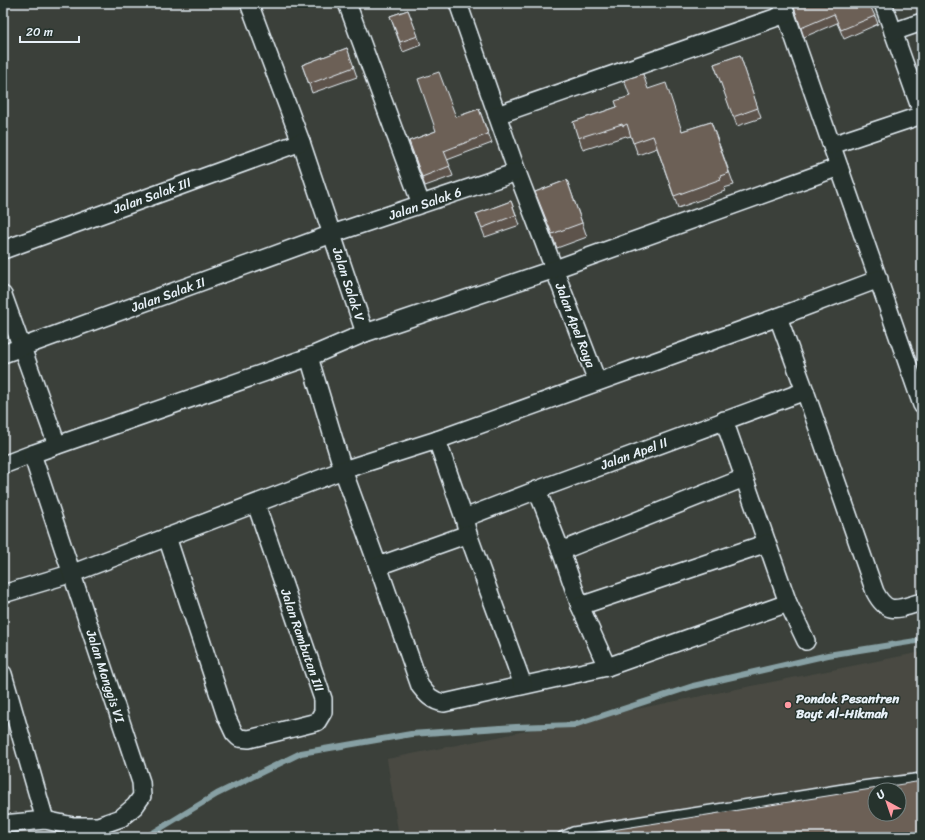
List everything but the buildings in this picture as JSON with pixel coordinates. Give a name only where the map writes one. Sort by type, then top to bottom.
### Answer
[{"type":"street","name":"Jalan Salak V","points":[[249,3],[301,142],[365,333]]},
{"type":"street","points":[[347,3],[421,204]]},
{"type":"street","name":"Jalan Apel Raya","points":[[458,3],[517,172],[598,381]]},
{"type":"street","points":[[832,145],[922,114],[883,3]]},
{"type":"street","points":[[498,115],[784,9],[878,279],[916,368],[922,405]]},
{"type":"street","points":[[893,32],[922,22]]},
{"type":"street","name":"Jalan Salak III","points":[[3,250],[301,142]]},
{"type":"street","points":[[3,466],[57,445],[309,357],[365,333],[555,269],[839,167]]},
{"type":"street","name":"Jalan Salak 6","points":[[332,234],[517,172]]},
{"type":"street","name":"Jalan Salak II","points":[[3,354],[332,234]]},
{"type":"street","points":[[3,594],[72,573],[343,470],[437,440],[598,381],[778,318],[878,279]]},
{"type":"street","points":[[3,295],[23,347],[57,445]]},
{"type":"street","points":[[778,318],[879,600],[889,609],[922,602]]},
{"type":"street","points":[[309,357],[343,470],[420,686],[428,696],[436,701],[444,703],[608,667],[788,603]]},
{"type":"street","name":"Jalan Apel II","points":[[378,566],[466,526],[537,490],[805,391]]},
{"type":"street","points":[[724,420],[788,603],[806,641]]},
{"type":"street","points":[[437,440],[523,685]]},
{"type":"street","name":"Jalan Manggis VI","points":[[3,824],[45,820],[73,826],[98,826],[121,818],[135,806],[142,796],[141,782],[32,454]]},
{"type":"street","points":[[561,551],[744,478]]},
{"type":"street","points":[[537,490],[561,551],[580,606],[608,667]]},
{"type":"street","name":"Jalan Rambutan III","points":[[167,537],[226,716],[234,733],[239,738],[249,739],[317,722],[322,712],[322,699],[256,504]]},
{"type":"street","points":[[580,606],[767,543]]},
{"type":"street","points":[[3,674],[8,712],[45,820]]},
{"type":"lane","points":[[562,837],[573,832],[862,786],[922,778]]},
{"type":"shaded area","name":"Pondok Pesantren Bayt Al-Hikmah","points":[[922,652],[922,837],[399,837],[387,759]]},
{"type":"waterway","points":[[146,837],[217,794],[301,753],[411,734],[516,727],[574,725],[693,686],[828,655],[922,640]]},
{"type":"place","name":"Pondok Pesantren Bayt Al-Hikmah","points":[[788,705]]}]
